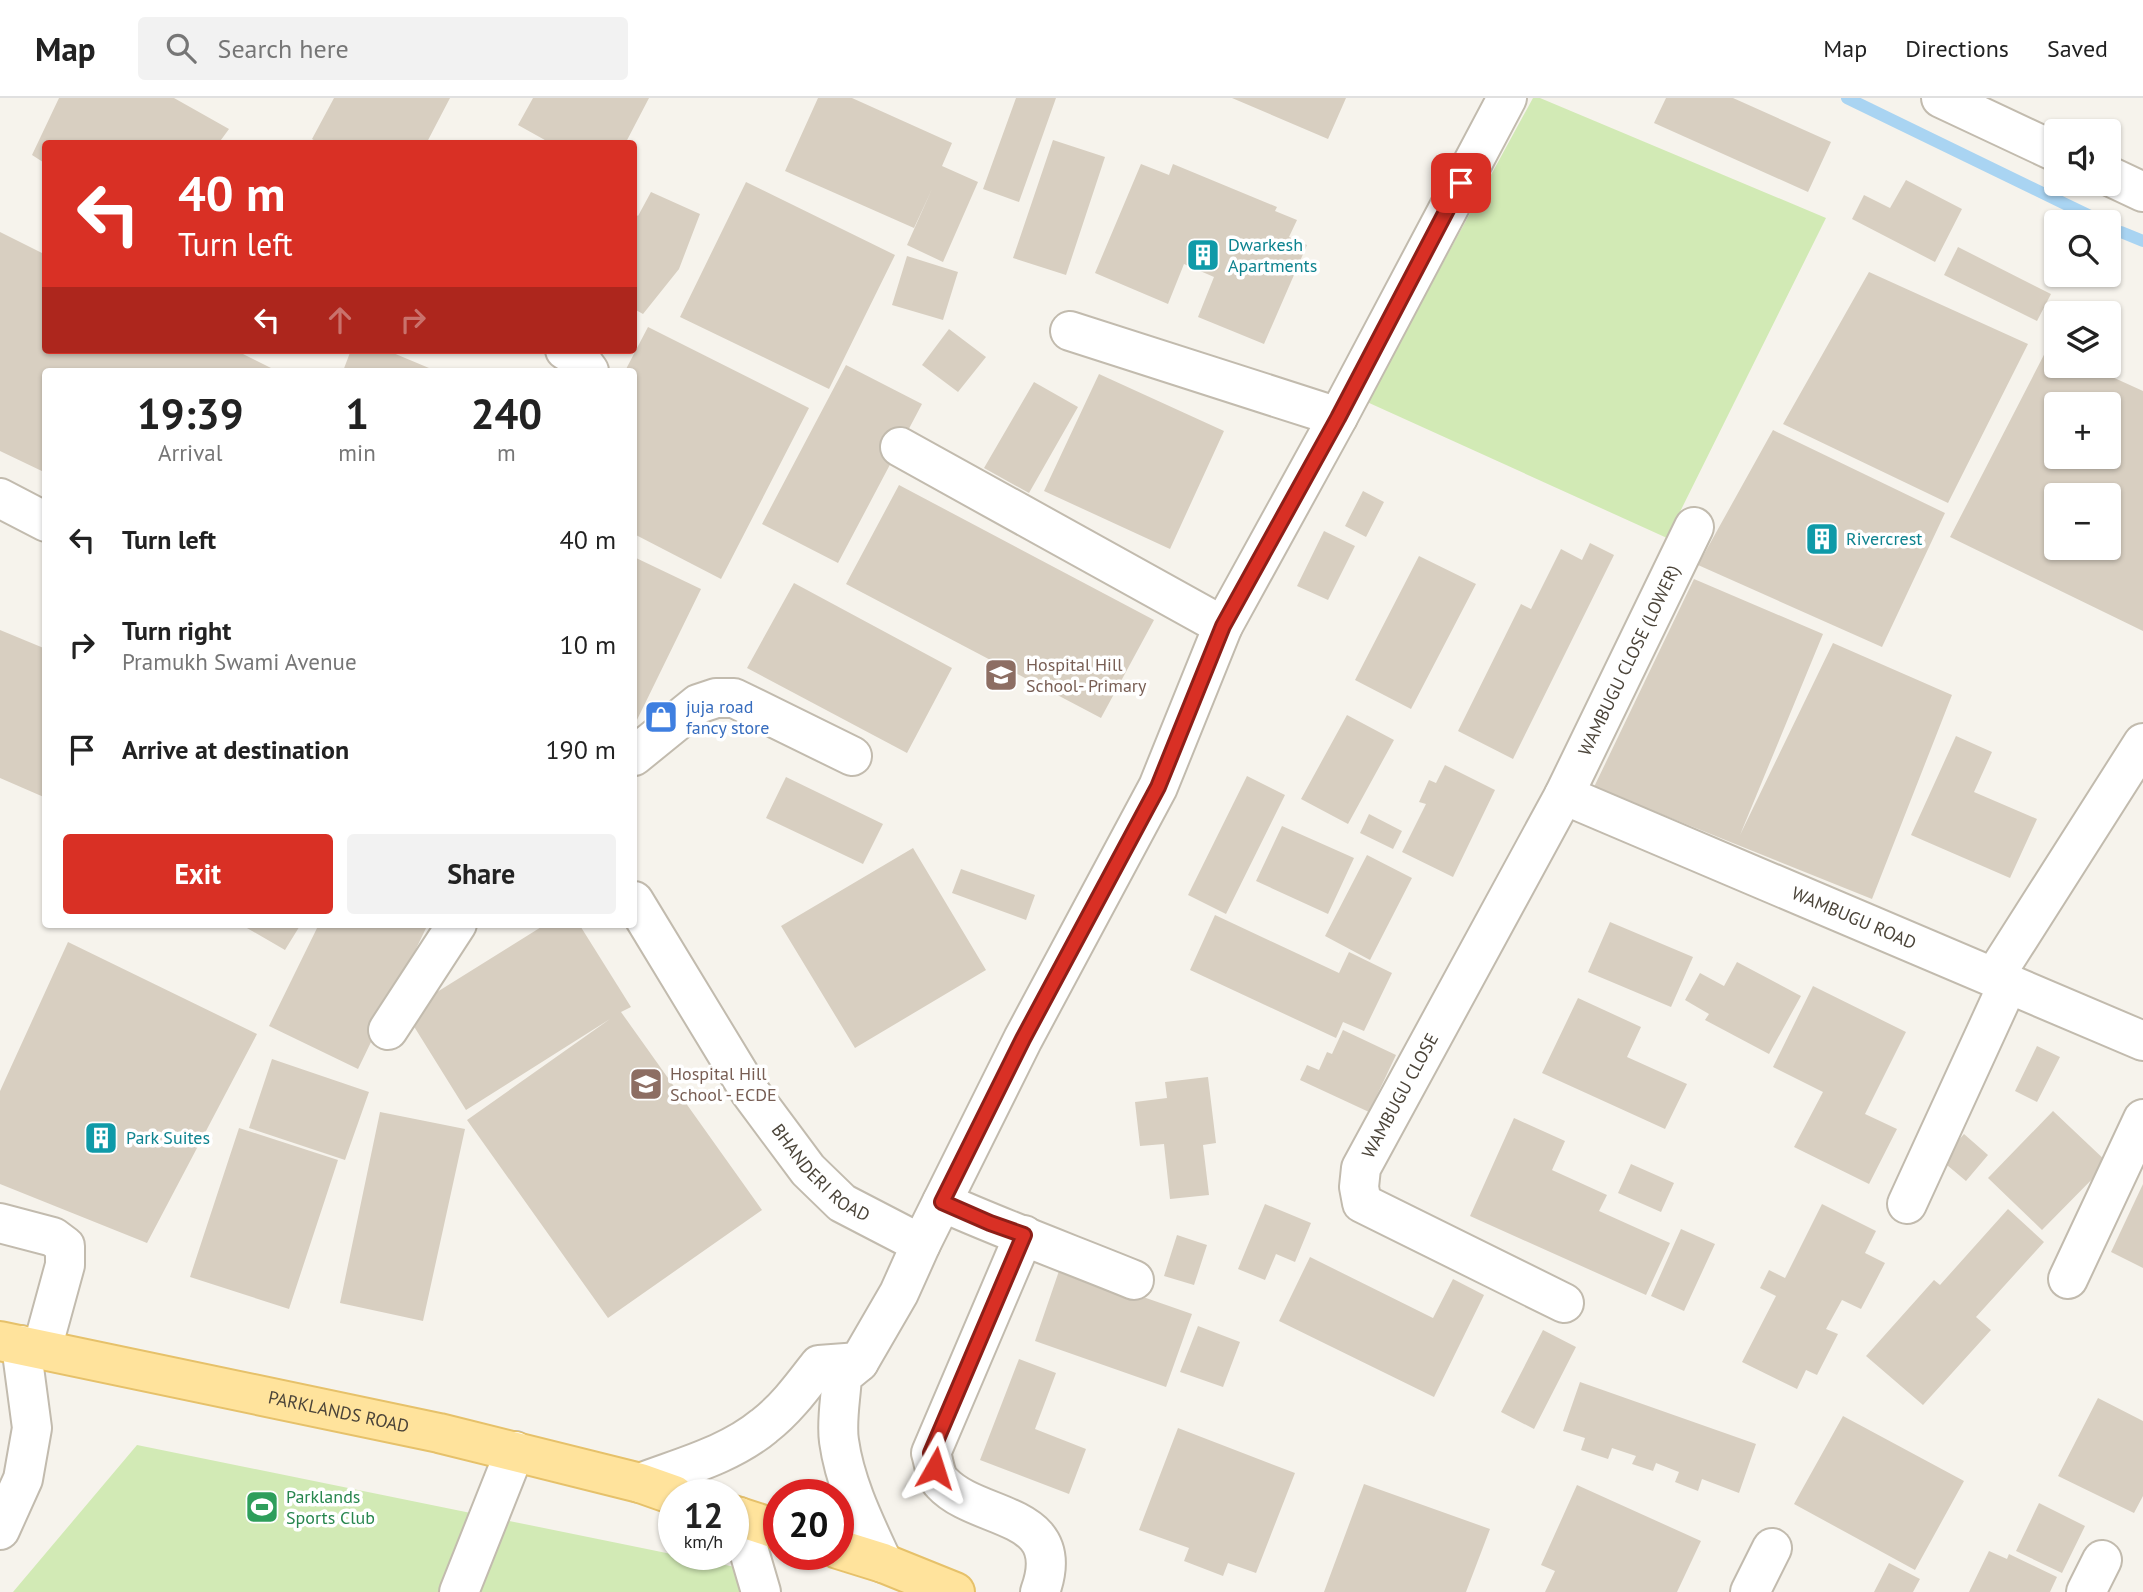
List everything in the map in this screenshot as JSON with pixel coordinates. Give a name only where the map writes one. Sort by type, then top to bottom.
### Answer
[{"type":"main road","name":"PARKLANDS ROAD","points":[[21,1345],[439,1433],[657,1489]]},
{"type":"main road","points":[[854,1554],[955,1592]]},
{"type":"street","points":[[883,1563],[845,1472],[839,1438],[842,1376],[859,1362],[899,1293],[1023,1039],[1158,787],[1223,626],[1338,418],[1507,98]]},
{"type":"street","points":[[1945,99],[2044,146]]},
{"type":"street","points":[[2121,182],[2143,192]]},
{"type":"street","points":[[1070,331],[1338,418]]},
{"type":"street","points":[[571,354],[587,368]]},
{"type":"street","points":[[900,447],[1223,626]]},
{"type":"street","points":[[0,498],[42,520]]},
{"type":"street","name":"WAMBUGU CLOSE (LOWER)","points":[[1564,795],[1694,527]]},
{"type":"street","points":[[637,754],[698,704],[716,698],[733,698],[852,756]]},
{"type":"street","points":[[1906,1204],[2001,981],[2143,743]]},
{"type":"street","name":"WAMBUGU ROAD","points":[[1564,795],[2143,1041]]},
{"type":"street","name":"WAMBUGU CLOSE","points":[[1564,795],[1361,1168],[1359,1187],[1362,1203],[1564,1303]]},
{"type":"street","name":"BHANDERI ROAD","points":[[637,906],[750,1092],[808,1170],[842,1203],[921,1244]]},
{"type":"street","points":[[388,1030],[454,928]]},
{"type":"street","points":[[2068,1279],[2143,1119]]},
{"type":"street","points":[[942,1202],[1134,1280]]},
{"type":"street","points":[[0,1223],[53,1237],[65,1246],[65,1265],[21,1345],[32,1428],[23,1479],[0,1530]]},
{"type":"street","points":[[1024,1235],[931,1453],[940,1482],[960,1497],[1027,1526],[1043,1546],[1046,1575],[1040,1592]]},
{"type":"street","points":[[657,1489],[730,1449],[763,1427],[789,1403],[819,1365],[859,1362]]},
{"type":"street","points":[[459,1592],[515,1451]]},
{"type":"street","points":[[1750,1592],[1772,1548]]},
{"type":"street","points":[[749,1556],[761,1592]]},
{"type":"green space","points":[[1533,98],[1540,98],[1826,218],[1667,538],[1367,402]]},
{"type":"green space","name":"Parklands Sports Club","points":[[137,1445],[658,1551],[658,1570],[740,1570],[746,1592],[13,1592]]},
{"type":"building","points":[[59,98],[174,98],[229,129],[221,140],[42,140],[42,161],[32,155]]},
{"type":"building","points":[[334,98],[450,98],[428,140],[312,139]]},
{"type":"building","points":[[533,98],[649,98],[627,140],[545,140],[518,125]]},
{"type":"building","points":[[818,98],[852,98],[952,143],[942,166],[978,182],[943,262],[907,245],[932,189],[914,228],[785,171]]},
{"type":"building","points":[[1016,98],[1056,98],[1019,202],[983,189]]},
{"type":"building","points":[[1232,98],[1346,98],[1328,139]]},
{"type":"building","points":[[1666,98],[1733,98],[1831,142],[1808,192],[1654,123]]},
{"type":"building","points":[[1053,140],[1105,157],[1066,275],[1013,258]]},
{"type":"building","name":"Dwarkesh Apartments","points":[[1141,164],[1169,175],[1173,164],[1277,207],[1275,211],[1297,220],[1289,237],[1307,245],[1264,344],[1198,317],[1214,277],[1184,264],[1168,304],[1095,273]]},
{"type":"building","points":[[1906,180],[1962,209],[1935,262],[1852,219],[1864,195],[1890,208]]},
{"type":"building","points":[[746,182],[895,255],[829,389],[680,317]]},
{"type":"building","points":[[651,192],[700,214],[679,269],[643,314],[637,311],[638,216]]},
{"type":"building","points":[[0,232],[42,253],[42,354],[243,354],[271,368],[42,368],[42,471],[0,451]]},
{"type":"building","points":[[1958,247],[2051,294],[2047,301],[2044,301],[2044,308],[2037,321],[1944,275]]},
{"type":"building","points":[[907,256],[958,272],[943,320],[892,305]]},
{"type":"building","points":[[1869,272],[2028,344],[1948,503],[1783,424]]},
{"type":"building","points":[[648,327],[809,408],[721,579],[637,536],[637,368],[627,368],[634,354],[637,354],[637,348]]},
{"type":"building","points":[[949,329],[986,357],[958,392],[922,365]]},
{"type":"building","points":[[349,354],[396,354],[429,368],[344,368]]},
{"type":"building","points":[[2044,355],[2044,378],[2114,378],[2143,391],[2143,631],[1950,537]]},
{"type":"building","points":[[846,365],[922,404],[838,563],[762,524]]},
{"type":"building","points":[[1099,374],[1224,431],[1170,549],[1044,491]]},
{"type":"building","points":[[1034,382],[1078,407],[1029,493],[984,468]]},
{"type":"building","name":"Rivercrest","points":[[1773,430],[1945,513],[1882,647],[1698,565]]},
{"type":"building","points":[[899,485],[1154,620],[1101,718],[846,584]]},
{"type":"building","points":[[1363,491],[1384,502],[1366,537],[1345,526]]},
{"type":"building","points":[[1324,531],[1355,546],[1328,600],[1297,586]]},
{"type":"building","points":[[1590,543],[1614,555],[1513,759],[1458,731],[1521,604],[1531,609],[1561,549],[1582,560]]},
{"type":"building","points":[[1419,556],[1476,584],[1411,709],[1355,680]]},
{"type":"building","points":[[637,558],[701,589],[637,720]]},
{"type":"building","points":[[1694,579],[1823,634],[1740,835],[1833,643],[1952,695],[1872,899],[1594,787]]},
{"type":"building","points":[[794,583],[952,668],[907,753],[747,668]]},
{"type":"building","points":[[0,630],[42,647],[42,796],[0,778]]},
{"type":"building","points":[[1347,715],[1394,740],[1348,824],[1301,799]]},
{"type":"building","points":[[1956,736],[1992,752],[1974,792],[2037,819],[2010,878],[1911,835]]},
{"type":"building","points":[[1445,765],[1495,790],[1453,877],[1402,852],[1426,804],[1419,802],[1429,780],[1436,783]]},
{"type":"building","points":[[1247,776],[1285,795],[1226,914],[1188,895]]},
{"type":"building","points":[[786,777],[883,824],[863,864],[766,818]]},
{"type":"building","points":[[1369,814],[1402,831],[1393,849],[1360,833]]},
{"type":"building","points":[[1282,826],[1354,858],[1328,914],[1256,881]]},
{"type":"building","points":[[913,848],[986,970],[855,1048],[781,926]]},
{"type":"building","points":[[1367,855],[1412,878],[1370,960],[1325,936]]},
{"type":"building","points":[[961,869],[1035,895],[1026,920],[952,893]]},
{"type":"building","points":[[1215,915],[1339,973],[1349,952],[1392,973],[1364,1031],[1343,1022],[1336,1038],[1190,970]]},
{"type":"building","points":[[1610,922],[1693,957],[1671,1007],[1588,972]]},
{"type":"building","points":[[247,928],[299,928],[285,950]]},
{"type":"building","points":[[317,928],[426,928],[358,1069],[269,1026]]},
{"type":"building","points":[[540,928],[582,928],[631,1007],[621,1012],[762,1210],[608,1318],[467,1120],[610,1019],[466,1110],[405,1012]]},
{"type":"building","name":"Park Suites","points":[[68,942],[257,1034],[147,1243],[0,1184],[0,1091]]},
{"type":"building","points":[[1737,962],[1801,996],[1769,1054],[1705,1020],[1709,1014],[1685,1000],[1700,973],[1724,986]]},
{"type":"building","points":[[1813,986],[1906,1032],[1865,1114],[1897,1129],[1869,1184],[1794,1147],[1823,1092],[1773,1067]]},
{"type":"building","points":[[1578,998],[1641,1027],[1627,1057],[1687,1084],[1665,1129],[1542,1073]]},
{"type":"building","points":[[1343,1030],[1396,1055],[1369,1112],[1300,1080],[1307,1065],[1319,1070],[1327,1052],[1332,1054]]},
{"type":"building","points":[[2037,1046],[2060,1057],[2037,1102],[2015,1091]]},
{"type":"building","points":[[272,1059],[369,1092],[345,1160],[249,1128]]},
{"type":"building","points":[[1208,1077],[1216,1143],[1203,1145],[1209,1195],[1170,1199],[1164,1144],[1140,1146],[1135,1102],[1167,1098],[1165,1082]]},
{"type":"building","points":[[2053,1111],[2108,1163],[2042,1230],[1988,1178]]},
{"type":"building","points":[[380,1112],[465,1129],[423,1321],[340,1303]]},
{"type":"building","points":[[1514,1118],[1565,1141],[1552,1170],[1607,1195],[1599,1211],[1670,1243],[1646,1295],[1470,1216]]},
{"type":"building","points":[[239,1128],[338,1160],[289,1309],[190,1277]]},
{"type":"building","points":[[1964,1134],[1988,1155],[1966,1181],[1941,1160]]},
{"type":"building","points":[[1631,1164],[1674,1183],[1661,1212],[1618,1193]]},
{"type":"building","points":[[2143,1184],[2143,1268],[2111,1252]]},
{"type":"building","points":[[1265,1204],[1311,1223],[1295,1262],[1276,1254],[1265,1280],[1238,1269]]},
{"type":"building","points":[[1822,1204],[1876,1231],[1865,1253],[1885,1263],[1861,1309],[1842,1300],[1826,1329],[1838,1334],[1817,1375],[1806,1370],[1797,1389],[1742,1362],[1776,1296],[1760,1288],[1769,1270],[1785,1278]]},
{"type":"building","points":[[2008,1209],[2044,1242],[1976,1317],[1991,1330],[1923,1405],[1866,1356],[1934,1280],[1940,1285]]},
{"type":"building","points":[[1681,1229],[1715,1244],[1684,1311],[1651,1296]]},
{"type":"building","points":[[1177,1235],[1207,1245],[1194,1285],[1164,1276]]},
{"type":"building","points":[[1310,1257],[1433,1318],[1453,1279],[1484,1295],[1434,1397],[1279,1321]]},
{"type":"building","points":[[1060,1268],[1192,1314],[1166,1387],[1035,1341]]},
{"type":"building","points":[[1198,1326],[1240,1342],[1223,1387],[1180,1372]]},
{"type":"building","points":[[1543,1330],[1576,1347],[1534,1429],[1501,1412]]},
{"type":"building","points":[[1019,1359],[1056,1373],[1035,1429],[1086,1449],[1069,1494],[980,1460]]},
{"type":"building","points":[[1580,1382],[1756,1444],[1739,1493],[1702,1479],[1698,1491],[1675,1482],[1679,1472],[1656,1463],[1653,1471],[1632,1464],[1636,1456],[1612,1448],[1608,1459],[1581,1450],[1585,1438],[1563,1431]]},
{"type":"building","points":[[2098,1398],[2143,1421],[2143,1496],[2134,1513],[2058,1476]]},
{"type":"building","points":[[1843,1416],[1964,1481],[1915,1570],[1794,1504]]},
{"type":"building","points":[[1178,1428],[1295,1473],[1256,1573],[1228,1563],[1223,1576],[1184,1561],[1189,1548],[1139,1530]]},
{"type":"building","points":[[1364,1484],[1490,1529],[1466,1592],[1324,1592]]},
{"type":"building","points":[[1577,1485],[1701,1541],[1677,1592],[1545,1592],[1555,1571],[1541,1565]]},
{"type":"building","points":[[2039,1503],[2085,1526],[2062,1573],[2016,1551]]},
{"type":"building","points":[[1989,1551],[2007,1559],[2009,1554],[2057,1577],[2050,1592],[1969,1592]]},
{"type":"building","points":[[1889,1563],[1920,1579],[1913,1592],[1874,1592]]},
{"type":"waterway","points":[[1847,98],[2078,210]]},
{"type":"waterway","points":[[2121,232],[2143,241]]},
{"type":"place","name":"Dwarkesh Apartments","points":[[1203,255]]},
{"type":"place","name":"Rivercrest","points":[[1822,539]]},
{"type":"place","name":"Hospital Hill School- Primary","points":[[1001,675]]},
{"type":"place","name":"juja road fancy store","points":[[661,717]]},
{"type":"place","name":"Hospital Hill School - ECDE","points":[[646,1084]]},
{"type":"place","name":"Park Suites","points":[[101,1138]]},
{"type":"place","name":"Parklands Sports Club","points":[[262,1507]]},
{"type":"route","points":[[935,1468],[931,1453],[1024,1235],[942,1202],[1023,1039],[1158,787],[1223,626],[1338,418],[1461,183]]}]
